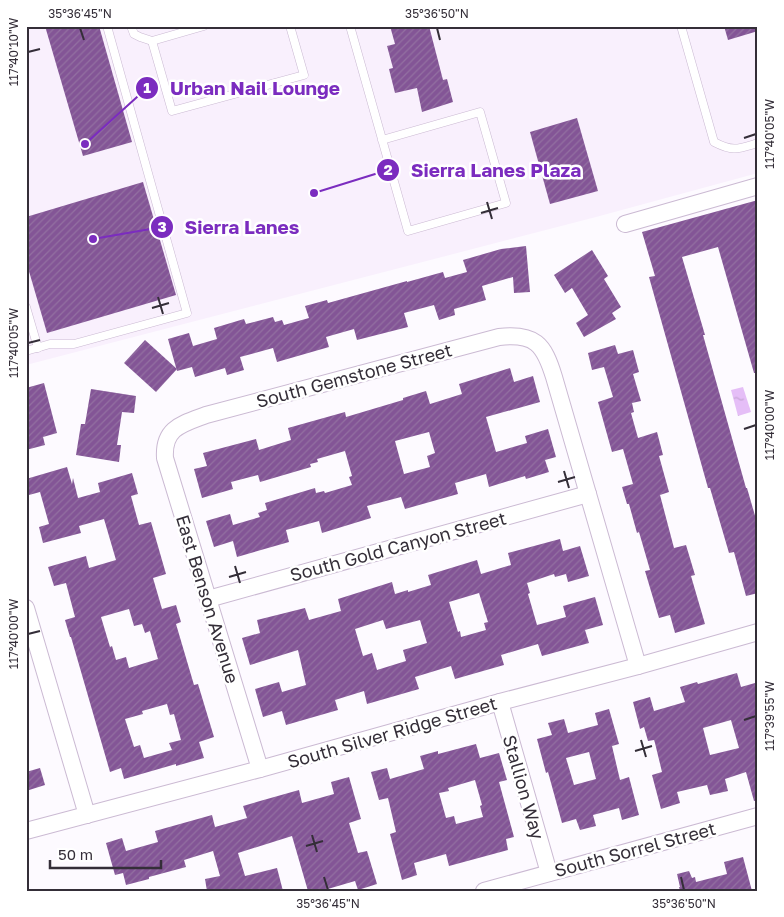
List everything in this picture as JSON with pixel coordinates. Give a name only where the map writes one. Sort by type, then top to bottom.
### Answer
[{"type":"street","points":[[626,224],[758,186]]},
{"type":"street","name":"South Gemstone Street","points":[[173,430],[182,424],[206,415],[499,337],[512,336],[537,343],[548,360],[588,494]]},
{"type":"street","name":"East Benson Avenue","points":[[173,430],[164,448],[165,458],[260,769]]},
{"type":"street","points":[[588,494],[638,666]]},
{"type":"street","name":"South Gold Canyon Street","points":[[208,599],[588,494]]},
{"type":"street","points":[[26,608],[87,815]]},
{"type":"street","name":"South Silver Ridge Street","points":[[26,831],[260,769],[758,632]]},
{"type":"street","name":"Stallion Way","points":[[500,702],[549,873]]},
{"type":"street","name":"South Sorrel Street","points":[[484,891],[758,816]]},
{"type":"lane","points":[[26,351],[50,344],[74,344],[187,313],[107,26]]},
{"type":"lane","points":[[131,26],[134,34],[152,41],[204,26]]},
{"type":"lane","points":[[152,41],[172,111],[304,74],[290,26]]},
{"type":"lane","points":[[350,26],[382,140],[408,231],[506,203],[480,112],[382,140]]},
{"type":"lane","points":[[681,26],[714,142],[730,149],[739,149],[758,143]]},
{"type":"lane","points":[[26,307],[38,348]]},
{"type":"shaded area","points":[[26,26],[758,26],[758,173],[26,365]]},
{"type":"water","points":[[743,387],[751,412],[738,416],[731,390]]},
{"type":"building","points":[[45,26],[99,26],[132,142],[83,156]]},
{"type":"building","points":[[390,26],[429,26],[443,80],[447,79],[453,102],[422,112],[417,88],[395,93],[389,69],[393,68],[387,46],[395,44]]},
{"type":"building","points":[[724,26],[758,26],[758,31],[728,40]]},
{"type":"building","points":[[577,118],[598,191],[550,204],[530,132]]},
{"type":"building","points":[[143,182],[176,295],[47,333],[26,261],[26,217]]},
{"type":"building","points":[[758,200],[758,373],[754,373],[718,247],[682,257],[758,526],[758,593],[746,596],[734,552],[729,553],[710,488],[708,488],[649,277],[655,276],[642,232]]},
{"type":"building","points":[[526,246],[530,292],[514,293],[513,277],[482,286],[486,300],[454,309],[455,315],[439,320],[434,305],[404,313],[408,327],[357,340],[354,329],[326,337],[329,347],[277,362],[273,348],[240,357],[244,370],[227,375],[225,368],[195,377],[192,367],[177,371],[168,339],[189,333],[193,346],[217,339],[214,328],[244,319],[246,324],[273,317],[275,322],[282,320],[284,325],[309,318],[305,306],[327,300],[328,303],[443,272],[445,278],[467,272],[463,260],[501,249]]},
{"type":"building","points":[[592,250],[608,276],[604,279],[621,307],[612,313],[616,319],[584,337],[576,323],[588,315],[572,288],[565,293],[554,275]]},
{"type":"building","points":[[145,340],[177,369],[156,392],[124,363]]},
{"type":"building","points":[[615,345],[618,354],[633,350],[639,372],[633,374],[641,401],[632,403],[634,412],[631,413],[638,438],[657,432],[663,455],[659,456],[669,492],[660,495],[674,548],[686,545],[695,575],[691,576],[705,624],[675,633],[670,615],[659,618],[645,571],[650,570],[639,532],[637,533],[622,487],[633,484],[623,449],[612,452],[598,402],[613,397],[604,367],[592,370],[588,353]]},
{"type":"building","points":[[510,368],[514,382],[533,376],[540,402],[486,417],[496,452],[527,443],[525,436],[548,429],[556,457],[545,460],[549,472],[526,479],[525,476],[489,487],[486,474],[455,483],[458,494],[405,509],[401,497],[367,506],[371,518],[322,533],[319,521],[286,530],[289,542],[237,557],[233,541],[214,547],[206,521],[230,514],[233,525],[260,517],[258,513],[267,510],[265,503],[315,488],[316,493],[324,491],[325,493],[352,485],[349,477],[352,476],[345,451],[317,459],[318,462],[310,464],[311,467],[260,482],[258,475],[231,482],[233,489],[202,498],[194,469],[207,466],[203,453],[256,439],[259,450],[291,440],[288,428],[345,412],[346,417],[426,391],[430,404],[462,394],[459,384]],"holes":[[[429,432],[435,453],[427,456],[430,467],[404,474],[395,441]]]},
{"type":"building","points":[[44,383],[57,433],[43,437],[45,445],[26,450],[26,388]]},
{"type":"building","points":[[91,389],[136,396],[134,413],[122,412],[117,445],[121,445],[119,462],[76,455],[81,424],[85,424]]},
{"type":"building","points":[[67,467],[72,484],[73,478],[78,498],[100,492],[98,483],[132,473],[138,494],[131,496],[139,525],[151,522],[166,574],[153,578],[162,609],[176,605],[181,622],[176,624],[194,685],[198,684],[214,737],[199,742],[204,758],[124,779],[121,768],[110,772],[65,620],[75,617],[66,583],[54,586],[48,567],[86,556],[89,568],[116,560],[104,519],[79,526],[81,533],[43,543],[39,527],[49,524],[40,492],[29,495],[26,479]],"holes":[[[129,609],[134,626],[142,624],[145,633],[150,631],[158,659],[129,668],[126,657],[116,660],[101,617]],[[167,704],[170,715],[174,714],[181,740],[169,743],[172,750],[144,758],[140,745],[134,747],[125,719],[143,714],[142,711]]]},
{"type":"building","points":[[560,539],[563,551],[580,546],[589,576],[568,582],[566,574],[555,577],[554,574],[527,583],[530,593],[528,594],[537,625],[566,617],[563,606],[595,597],[603,625],[585,630],[589,643],[542,656],[538,644],[501,655],[504,665],[455,679],[451,666],[415,677],[419,689],[367,704],[364,691],[335,700],[338,710],[286,725],[282,711],[263,717],[255,689],[279,682],[282,692],[306,685],[298,650],[250,665],[242,638],[260,633],[257,620],[305,608],[309,620],[341,611],[338,599],[392,582],[395,594],[431,585],[428,575],[477,560],[481,574],[511,565],[508,553]],"holes":[[[479,593],[488,622],[484,623],[486,630],[461,637],[449,602]],[[383,620],[386,629],[420,620],[427,643],[403,650],[406,661],[377,670],[372,653],[363,656],[355,629]]]},
{"type":"building","points":[[737,673],[741,687],[755,683],[758,692],[758,800],[754,801],[746,772],[725,779],[728,791],[710,795],[707,785],[677,792],[680,803],[661,809],[652,775],[662,772],[655,743],[654,740],[648,741],[644,727],[640,729],[633,702],[650,697],[654,711],[685,702],[680,687],[697,682],[698,684]],"holes":[[[731,720],[739,748],[710,755],[703,728]]]},
{"type":"building","points":[[609,709],[619,744],[612,746],[620,780],[629,777],[639,815],[622,820],[619,808],[593,815],[596,826],[580,830],[576,819],[562,823],[537,739],[552,735],[548,723],[564,719],[568,733],[598,725],[595,713]],"holes":[[[589,752],[596,779],[574,785],[566,758]]]},
{"type":"building","points":[[476,744],[480,758],[499,753],[507,780],[499,782],[514,837],[506,839],[508,850],[449,866],[446,854],[414,863],[417,875],[402,880],[390,834],[396,832],[388,798],[379,800],[371,772],[387,768],[390,779],[424,769],[420,756],[438,751],[438,754]],"holes":[[[475,780],[482,805],[480,806],[483,817],[456,824],[454,816],[446,818],[439,793],[449,791],[448,788]]]},
{"type":"building","points":[[40,768],[45,785],[26,791],[26,772]]},
{"type":"building","points":[[349,777],[361,819],[349,823],[358,853],[367,851],[377,884],[358,890],[355,881],[321,891],[308,891],[292,836],[238,853],[245,876],[277,868],[283,891],[207,891],[205,879],[220,876],[213,851],[184,860],[186,867],[126,885],[123,873],[115,875],[106,843],[122,838],[126,851],[158,842],[155,831],[212,815],[215,827],[247,818],[243,806],[299,790],[302,803],[334,794],[331,782]]},
{"type":"building","points":[[743,857],[752,891],[680,891],[677,874],[689,871],[692,878],[695,877],[696,882],[727,874],[724,862]]},
{"type":"place","name":"Urban Nail Lounge","points":[[85,144]]},
{"type":"place","name":"Sierra Lanes Plaza","points":[[314,193]]},
{"type":"place","name":"Sierra Lanes","points":[[93,239]]}]
